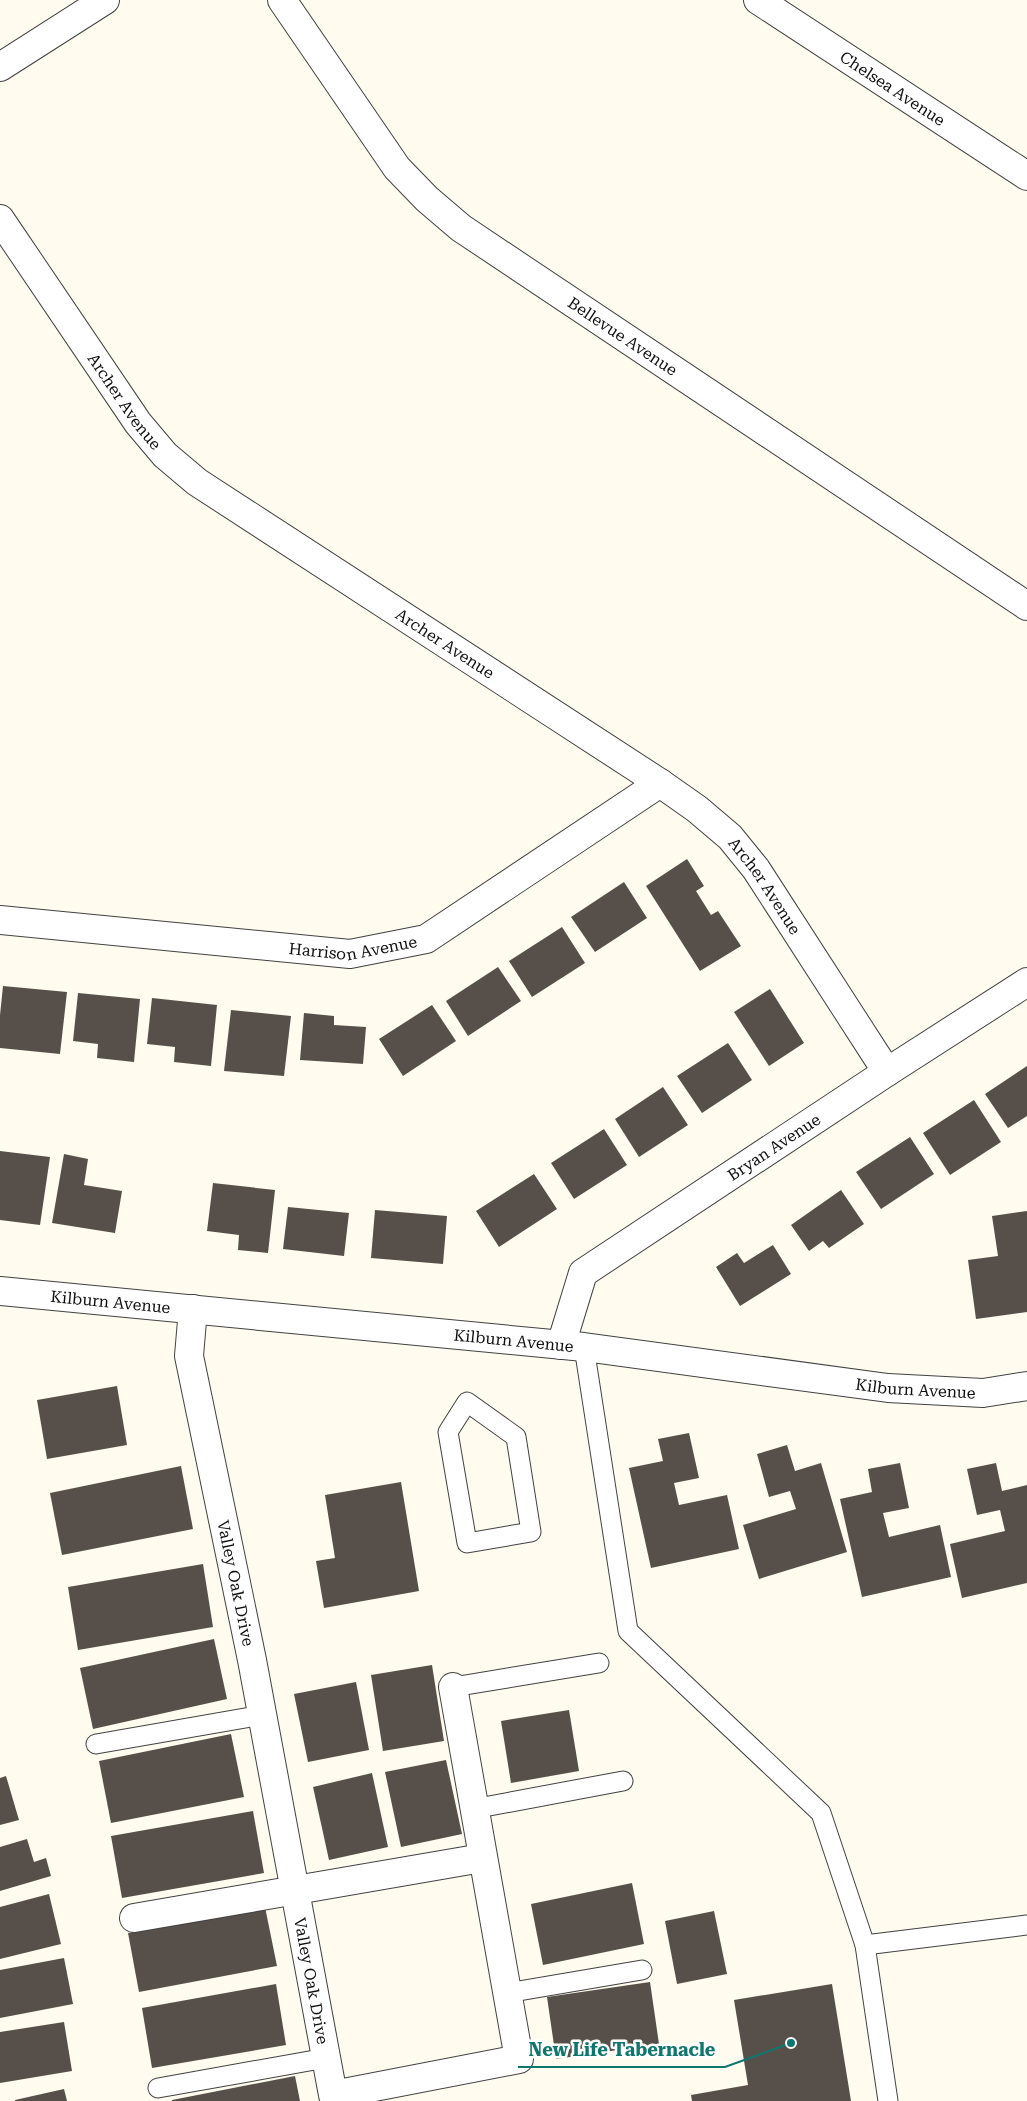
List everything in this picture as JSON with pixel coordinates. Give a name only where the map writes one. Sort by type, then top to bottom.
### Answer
[{"type":"street","points":[[0,67],[105,0]]},
{"type":"street","name":"Bellevue Avenue","points":[[282,0],[397,168],[427,199],[461,228],[1027,606]]},
{"type":"street","name":"Chelsea Avenue","points":[[758,0],[1027,176]]},
{"type":"street","name":"Archer Avenue","points":[[0,218],[138,423],[164,455],[197,482],[660,783],[697,809],[730,837],[756,868],[886,1072]]},
{"type":"street","name":"Harrison Avenue","points":[[0,920],[350,954],[426,940],[660,783]]},
{"type":"street","name":"Bryan Avenue","points":[[573,1346],[583,1273],[886,1072],[1027,982]]},
{"type":"street","name":"Kilburn Avenue","points":[[0,1290],[573,1346],[888,1388],[983,1393],[1027,1386]]},
{"type":"street","name":"Valley Oak Drive","points":[[193,1309],[189,1356],[262,1715],[333,2095],[519,2059],[452,1687]]},
{"type":"street","points":[[134,1918],[482,1858]]},
{"type":"lane","points":[[573,1346],[628,1631],[820,1813],[865,1946],[888,2101]]},
{"type":"lane","points":[[467,1402],[516,1437],[531,1532],[467,1544],[448,1432],[467,1402]]},
{"type":"lane","points":[[452,1687],[599,1663]]},
{"type":"lane","points":[[96,1744],[262,1715]]},
{"type":"lane","points":[[473,1809],[623,1782]]},
{"type":"lane","points":[[865,1946],[1027,1925]]},
{"type":"lane","points":[[507,1992],[642,1970]]},
{"type":"lane","points":[[158,2088],[326,2058]]},
{"type":"building","points":[[687,859],[704,886],[696,891],[711,915],[718,911],[741,946],[700,971],[646,886]]},
{"type":"building","points":[[624,882],[647,918],[595,952],[571,917]]},
{"type":"building","points":[[562,927],[585,963],[532,997],[509,961]]},
{"type":"building","points":[[498,967],[521,1001],[468,1036],[446,1001]]},
{"type":"building","points":[[3,986],[67,992],[60,1054],[0,1048],[0,1015]]},
{"type":"building","points":[[770,989],[804,1043],[769,1066],[734,1012]]},
{"type":"building","points":[[78,993],[140,999],[134,1062],[97,1058],[98,1044],[73,1041]]},
{"type":"building","points":[[152,998],[217,1005],[211,1066],[174,1062],[175,1047],[147,1044]]},
{"type":"building","points":[[432,1005],[456,1041],[403,1076],[379,1039]]},
{"type":"building","points":[[231,1010],[291,1016],[284,1076],[224,1071]]},
{"type":"building","points":[[304,1013],[334,1016],[334,1025],[366,1027],[363,1064],[300,1060]]},
{"type":"building","points":[[728,1043],[752,1080],[702,1113],[677,1076]]},
{"type":"building","points":[[1027,1066],[1027,1116],[1008,1128],[985,1094]]},
{"type":"building","points":[[663,1087],[688,1125],[639,1157],[615,1119]]},
{"type":"building","points":[[974,1100],[1001,1142],[950,1175],[923,1133]]},
{"type":"building","points":[[604,1129],[627,1165],[574,1199],[551,1163]]},
{"type":"building","points":[[910,1137],[934,1174],[881,1209],[856,1172]]},
{"type":"building","points":[[0,1151],[50,1157],[40,1225],[0,1220]]},
{"type":"building","points":[[64,1154],[88,1159],[84,1185],[122,1191],[115,1233],[52,1223]]},
{"type":"building","points":[[534,1174],[557,1209],[499,1247],[476,1211]]},
{"type":"building","points":[[213,1183],[275,1190],[268,1253],[238,1250],[239,1235],[207,1231]]},
{"type":"building","points":[[841,1190],[864,1224],[829,1248],[823,1241],[809,1251],[791,1225]]},
{"type":"building","points":[[288,1207],[349,1213],[344,1256],[283,1249]]},
{"type":"building","points":[[375,1210],[447,1216],[443,1264],[371,1258]]},
{"type":"building","points":[[1027,1211],[1027,1312],[976,1319],[968,1260],[998,1256],[992,1216]]},
{"type":"building","points":[[773,1245],[791,1274],[740,1306],[716,1267],[737,1253],[744,1263]]},
{"type":"building","points":[[117,1386],[127,1445],[47,1459],[37,1400]]},
{"type":"building","points":[[689,1433],[699,1478],[674,1483],[679,1505],[727,1495],[739,1549],[651,1568],[629,1468],[663,1461],[658,1439]]},
{"type":"building","points":[[787,1445],[795,1471],[821,1463],[847,1552],[759,1579],[743,1525],[796,1509],[790,1491],[769,1497],[757,1454]]},
{"type":"building","points":[[900,1463],[909,1508],[883,1513],[889,1537],[940,1525],[951,1577],[862,1597],[840,1499],[872,1492],[868,1469]]},
{"type":"building","points":[[996,1463],[1002,1491],[1027,1485],[1027,1583],[962,1598],[950,1544],[1005,1531],[1000,1510],[977,1515],[967,1469]]},
{"type":"building","points":[[181,1466],[193,1529],[62,1555],[50,1493]]},
{"type":"building","points":[[401,1482],[419,1591],[324,1608],[316,1561],[335,1558],[325,1495]]},
{"type":"building","points":[[203,1564],[213,1627],[78,1650],[68,1587]]},
{"type":"building","points":[[214,1639],[227,1699],[93,1729],[80,1668]]},
{"type":"building","points":[[432,1665],[444,1741],[383,1751],[371,1675]]},
{"type":"building","points":[[356,1682],[369,1750],[308,1762],[294,1694]]},
{"type":"building","points":[[569,1710],[579,1771],[511,1783],[501,1721]]},
{"type":"building","points":[[231,1734],[244,1797],[111,1823],[99,1761]]},
{"type":"building","points":[[446,1760],[462,1834],[401,1847],[385,1772]]},
{"type":"building","points":[[372,1773],[388,1847],[329,1860],[313,1787]]},
{"type":"building","points":[[6,1776],[19,1820],[0,1825],[0,1778]]},
{"type":"building","points":[[253,1811],[264,1873],[122,1898],[111,1836]]},
{"type":"building","points":[[27,1839],[34,1862],[46,1858],[51,1876],[0,1891],[0,1847]]},
{"type":"building","points":[[632,1883],[644,1944],[543,1965],[531,1904]]},
{"type":"building","points":[[49,1894],[61,1944],[0,1959],[0,1907]]},
{"type":"building","points":[[265,1907],[277,1966],[139,1992],[128,1933]]},
{"type":"building","points":[[714,1911],[727,1974],[677,1984],[665,1921]]},
{"type":"building","points":[[64,1958],[73,2004],[0,2018],[0,1970]]},
{"type":"building","points":[[650,1982],[659,2044],[556,2059],[547,1997]]},
{"type":"building","points":[[276,1984],[286,2045],[152,2068],[142,2008]]},
{"type":"building","points":[[832,1984],[851,2101],[692,2101],[691,2095],[748,2085],[734,2000]]},
{"type":"building","points":[[64,2022],[72,2071],[0,2083],[0,2032]]},
{"type":"building","points":[[295,2076],[300,2101],[172,2101],[172,2100]]},
{"type":"building","points":[[64,2089],[67,2101],[15,2101],[15,2100]]},
{"type":"place","name":"New Life Tabernacle","points":[[791,2043]]}]
